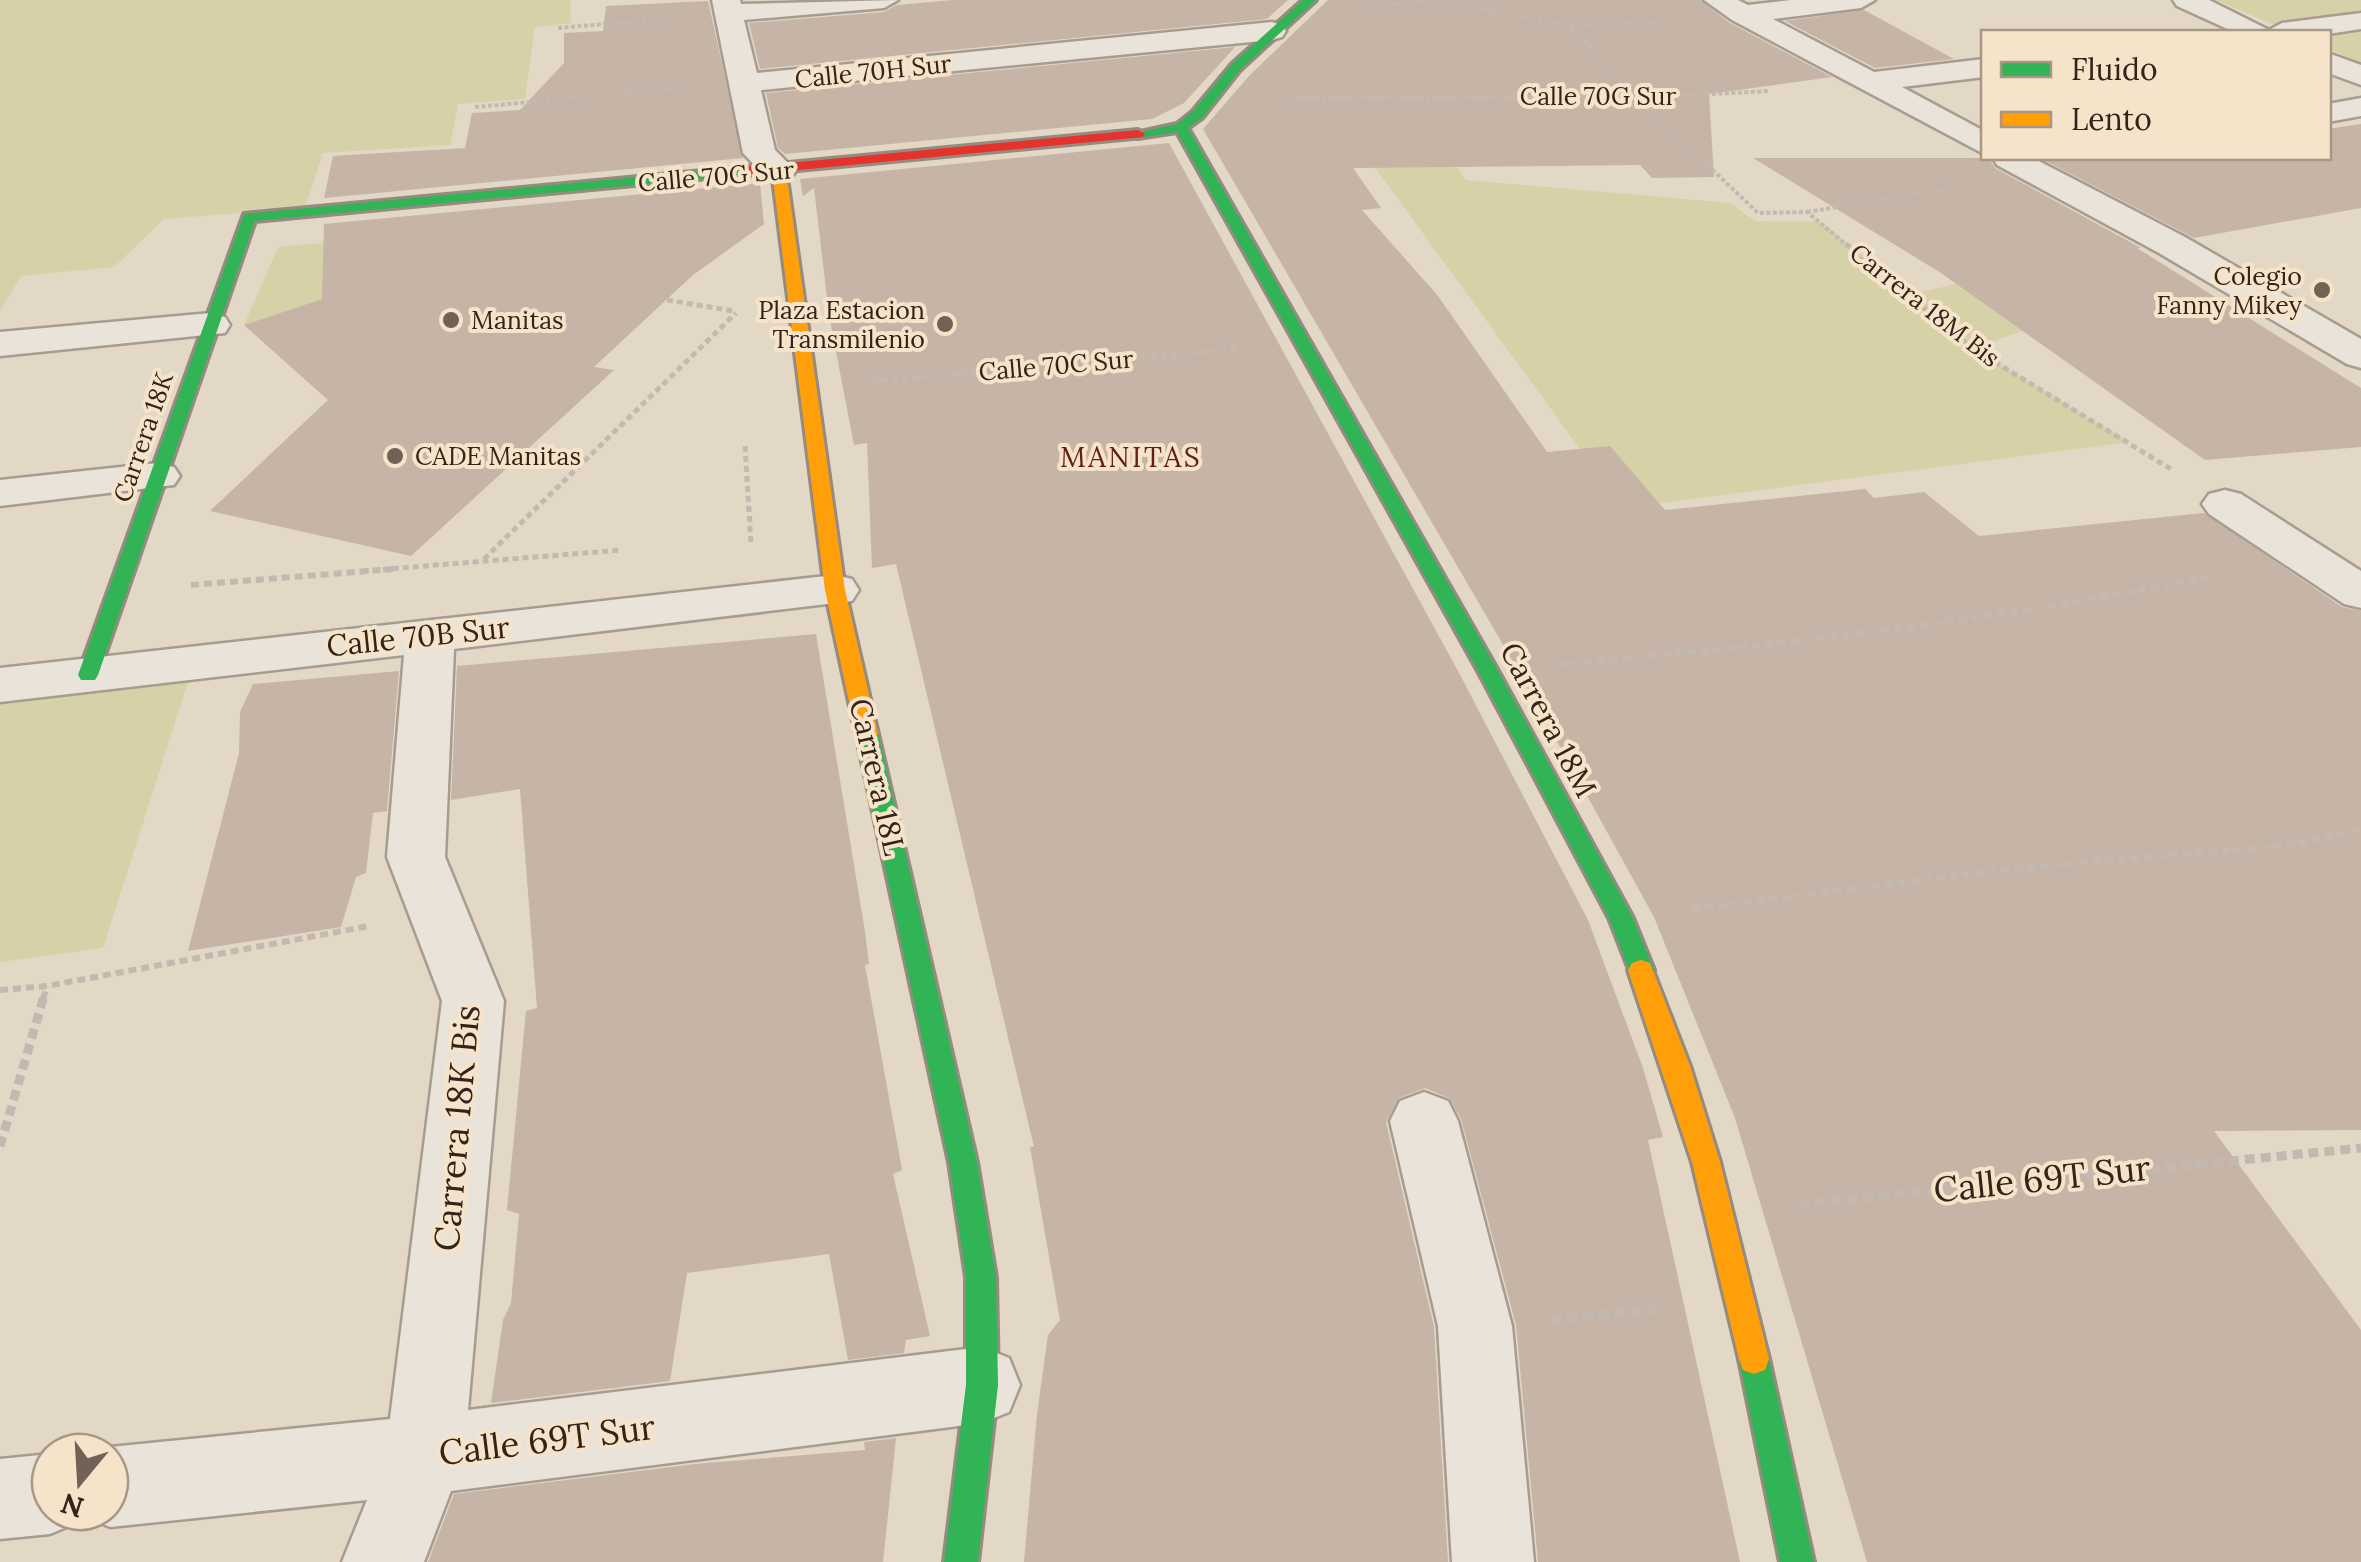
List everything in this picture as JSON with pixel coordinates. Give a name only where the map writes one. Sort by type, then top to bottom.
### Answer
[{"type":"street","points":[[727,7],[884,0]]},
{"type":"street","points":[[1730,7],[1861,0]]},
{"type":"street","points":[[2187,0],[2252,30]]},
{"type":"street","name":"Carrera 18L","points":[[727,7],[759,153],[779,171],[836,590],[963,1162],[981,1277],[982,1385],[961,1562]]},
{"type":"street","points":[[1730,7],[1981,142]]},
{"type":"street","points":[[1181,127],[1292,14]]},
{"type":"street","name":"Calle 70H Sur","points":[[744,84],[1292,14]]},
{"type":"street","points":[[2296,30],[2361,21]]},
{"type":"street","points":[[2331,63],[2361,76]]},
{"type":"street","points":[[1869,82],[1981,68]]},
{"type":"street","points":[[2331,112],[2361,107]]},
{"type":"street","name":"Calle 70G Sur","points":[[250,217],[779,171],[1117,138],[1181,127]]},
{"type":"street","name":"Carrera 18M","points":[[1181,127],[1487,669],[1622,918],[1680,1067],[1724,1212],[1797,1562]]},
{"type":"street","points":[[2030,163],[2361,356]]},
{"type":"street","name":"Carrera 18K","points":[[88,675],[250,217]]},
{"type":"street","points":[[0,344],[211,325]]},
{"type":"street","points":[[0,493],[158,476]]},
{"type":"street","points":[[2224,504],[2361,593]]},
{"type":"street","name":"Calle 70B Sur","points":[[0,685],[836,590]]},
{"type":"street","name":"Carrera 18K Bis","points":[[383,1562],[426,1456],[473,1001],[416,857],[430,636]]},
{"type":"street","points":[[1424,1120],[1475,1326],[1493,1562]]},
{"type":"street","name":"Calle 69T Sur","points":[[130,1486],[426,1456],[982,1385]]},
{"type":"street","points":[[0,1499],[30,1496]]},
{"type":"path","points":[[1292,14],[1418,2],[1458,5],[1571,26],[1730,7]]},
{"type":"path","points":[[558,28],[727,7]]},
{"type":"path","points":[[1571,26],[1637,98],[1758,213],[1807,212],[2030,163]]},
{"type":"path","name":"Calle 70G Sur","points":[[1212,99],[1637,98],[1869,82]]},
{"type":"path","points":[[475,107],[744,84]]},
{"type":"path","name":"Carrera 18M Bis","points":[[1807,212],[1972,348],[2224,504]]},
{"type":"path","points":[[666,300],[737,312]]},
{"type":"path","points":[[737,312],[738,331]]},
{"type":"path","points":[[430,636],[463,580],[737,312]]},
{"type":"path","name":"Calle 70C Sur","points":[[808,386],[1304,344]]},
{"type":"path","points":[[745,444],[754,600]]},
{"type":"path","points":[[732,541],[828,532]]},
{"type":"path","points":[[117,591],[636,548]]},
{"type":"path","points":[[1487,669],[1676,655],[1955,623],[2124,595],[2305,556]]},
{"type":"path","points":[[1622,918],[1998,870],[2290,845],[2361,829]]},
{"type":"path","points":[[0,990],[46,986],[439,913]]},
{"type":"path","points":[[0,1146],[46,986]]},
{"type":"path","name":"Calle 69T Sur","points":[[1724,1212],[2361,1148]]},
{"type":"path","points":[[1475,1326],[1744,1302]]},
{"type":"shaded area","points":[[0,0],[570,0],[571,23],[535,27],[525,99],[458,104],[450,145],[323,153],[305,208],[164,219],[114,267],[21,276],[0,311]]},
{"type":"shaded area","points":[[2216,0],[2361,0],[2361,63],[2331,50],[2331,30],[2286,30]]},
{"type":"shaded area","points":[[1342,122],[1448,153],[1466,180],[1730,203],[1755,221],[1821,222],[1911,294],[2011,272],[2031,328],[1973,348],[2129,442],[1623,508]]},
{"type":"shaded area","points":[[478,229],[503,239],[244,325],[278,247]]},
{"type":"shaded area","points":[[194,663],[103,948],[0,962],[0,685]]},
{"type":"building","points":[[953,0],[1288,0],[1267,19],[760,69],[749,23],[884,12],[897,5]]},
{"type":"building","points":[[1328,0],[1700,0],[1730,23],[1832,77],[1709,94],[1714,177],[1652,178],[1640,165],[1353,168],[1381,208],[1362,210],[1438,296],[1547,452],[1610,446],[1665,510],[1865,489],[1874,498],[1924,492],[1979,536],[2204,513],[2342,607],[2361,611],[2361,1130],[2214,1131],[2361,1330],[2361,1562],[1867,1562],[1735,1118],[1654,917],[1516,667],[1203,129],[1249,76]]},
{"type":"building","points":[[708,1],[743,158],[324,198],[333,156],[465,148],[472,113],[520,110],[564,63],[564,33],[603,31],[606,6]]},
{"type":"building","points":[[1864,10],[1954,59],[1875,68],[1785,21]]},
{"type":"building","points":[[1235,47],[1184,103],[1152,119],[785,154],[778,148],[766,93]]},
{"type":"building","points":[[2361,124],[2361,208],[2194,238],[2044,160],[2331,160],[2331,129]]},
{"type":"building","points":[[1169,143],[1458,671],[1588,920],[1643,1068],[1663,1137],[1648,1140],[1740,1562],[1538,1562],[1516,1325],[1461,1119],[1449,1098],[1425,1088],[1399,1098],[1386,1122],[1434,1327],[1448,1562],[1024,1562],[1048,1335],[1060,1320],[1030,1147],[1034,1147],[896,564],[872,568],[867,443],[854,445],[829,315],[814,188],[803,196],[800,179]]},
{"type":"building","points":[[1753,158],[1990,160],[1995,168],[2141,248],[2137,248],[2361,388],[2361,447],[2205,460],[1941,273]]},
{"type":"building","points":[[760,183],[764,224],[693,275],[594,367],[614,370],[411,556],[210,511],[328,400],[244,325],[322,299],[324,224]]},
{"type":"building","points":[[816,634],[865,932],[869,964],[865,965],[902,1170],[893,1174],[930,1336],[906,1340],[904,1353],[848,1360],[829,1254],[687,1273],[670,1381],[491,1403],[503,1320],[511,1303],[519,1214],[507,1210],[526,1011],[537,1008],[520,789],[451,800],[457,666]]},
{"type":"building","points":[[399,671],[387,811],[373,813],[366,873],[356,877],[341,927],[188,951],[239,753],[240,712],[253,684]]},
{"type":"building","points":[[896,1438],[883,1562],[428,1562],[454,1494],[695,1464],[865,1450],[864,1442]]},
{"type":"traffic: fast","points":[[1138,134],[1181,127],[1198,114],[1236,67],[1310,0]]},
{"type":"traffic: fast","points":[[1181,127],[1487,669],[1621,918],[1641,970]]},
{"type":"traffic: fast","points":[[88,675],[249,217],[745,171]]},
{"type":"traffic: fast","points":[[867,734],[963,1162],[981,1277],[982,1385],[961,1562]]},
{"type":"traffic: fast","points":[[1754,1359],[1797,1562]]},
{"type":"traffic: slow","points":[[779,171],[835,590],[867,734]]},
{"type":"traffic: slow","points":[[1641,970],[1677,1066],[1706,1162],[1754,1359]]},
{"type":"traffic: jam","points":[[745,171],[1138,134]]},
{"type":"place","name":"Colegio Fanny Mikey","points":[[2322,290]]},
{"type":"place","name":"Manitas","points":[[451,320]]},
{"type":"place","name":"Plaza Estacion Transmilenio","points":[[945,324]]},
{"type":"place","name":"CADE Manitas","points":[[395,456]]},
{"type":"district","name":"MANITAS","points":[[1131,457]]}]
